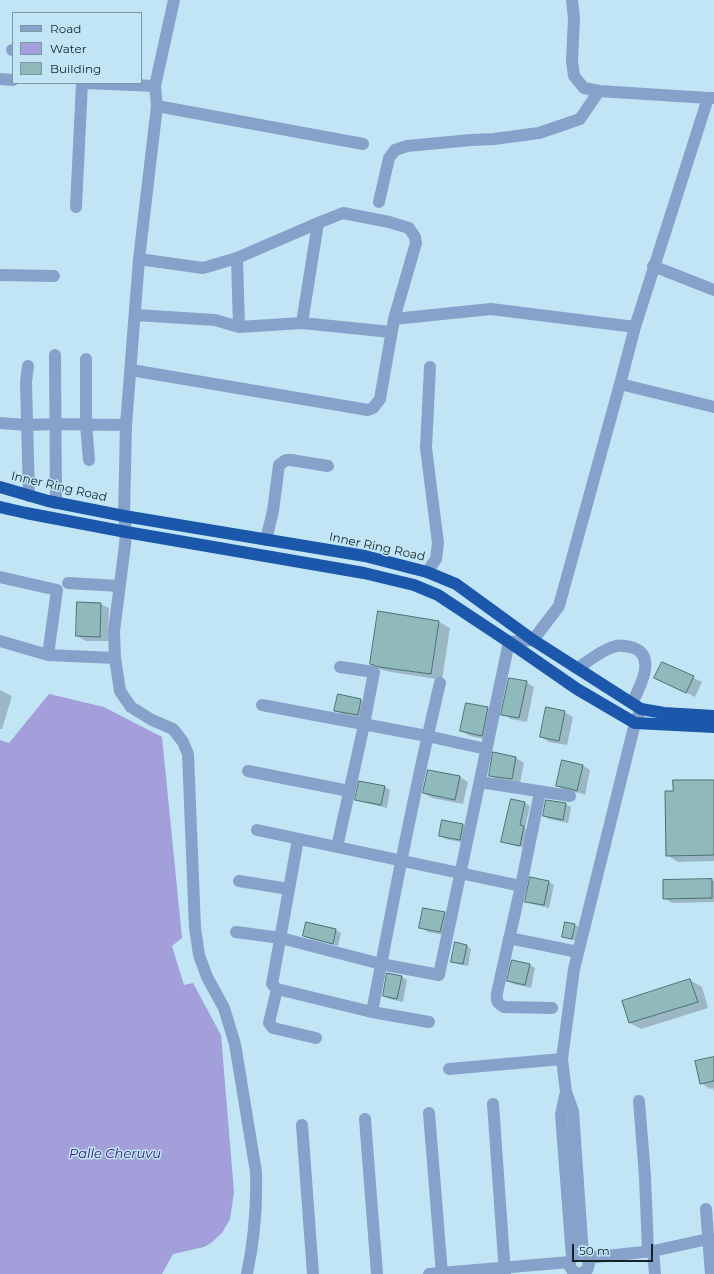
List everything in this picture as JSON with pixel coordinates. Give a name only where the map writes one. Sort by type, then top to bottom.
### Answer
[{"type":"highway","name":"Inner Ring Road","points":[[0,487],[56,503],[124,516],[365,556],[427,572],[456,584],[533,640],[637,706],[664,713],[714,716]]},
{"type":"highway","points":[[0,507],[126,532],[364,573],[414,585],[438,595],[577,689],[635,723],[714,727]]},
{"type":"street","points":[[174,0],[155,86],[157,106],[139,259],[136,315],[126,425],[124,516],[126,532],[114,631],[115,658],[120,691],[131,707],[152,720],[173,729],[183,742],[188,754],[195,928],[198,948],[207,977],[224,1008],[235,1044],[256,1172],[257,1189],[252,1248],[247,1274]]},
{"type":"street","points":[[236,932],[281,938],[381,964],[439,975],[509,642],[533,640],[560,606],[635,327],[653,266],[711,98],[599,91],[584,88],[574,76],[572,61],[574,18],[572,0]]},
{"type":"street","points":[[0,79],[12,80]]},
{"type":"street","points":[[76,207],[83,84]]},
{"type":"street","points":[[126,84],[155,86]]},
{"type":"street","points":[[379,202],[389,158],[396,150],[407,146],[494,139],[539,133],[580,119],[599,91]]},
{"type":"street","points":[[157,106],[363,144]]},
{"type":"street","points":[[131,370],[368,410],[373,408],[380,399],[394,319],[416,243],[413,232],[409,228],[389,222],[343,213],[318,222],[237,258],[203,268],[139,259]]},
{"type":"street","points":[[302,323],[318,222]]},
{"type":"street","points":[[237,258],[239,327]]},
{"type":"street","points":[[653,266],[714,290]]},
{"type":"street","points":[[0,275],[54,276]]},
{"type":"street","points":[[394,319],[491,309],[635,327]]},
{"type":"street","points":[[136,315],[214,320],[239,327],[302,323],[391,332]]},
{"type":"street","points":[[55,355],[56,503]]},
{"type":"street","points":[[86,359],[86,424],[89,460]]},
{"type":"street","points":[[28,366],[26,382],[29,496]]},
{"type":"street","points":[[427,572],[436,559],[438,543],[426,448],[430,367]]},
{"type":"street","points":[[620,384],[714,407]]},
{"type":"street","points":[[0,423],[27,425],[126,425]]},
{"type":"street","points":[[266,540],[273,511],[279,465],[286,460],[291,460],[328,466]]},
{"type":"street","points":[[0,576],[57,590],[48,655]]},
{"type":"street","points":[[68,584],[119,586]]},
{"type":"street","points":[[0,641],[48,655],[115,658]]},
{"type":"street","points":[[578,668],[603,651],[614,646],[625,645],[639,650],[644,658],[646,666],[637,706],[635,723],[574,969],[562,1059],[566,1092],[573,1110],[579,1267]]},
{"type":"street","points":[[337,847],[374,672],[340,667]]},
{"type":"street","points":[[372,1012],[400,861],[440,683]]},
{"type":"street","points":[[262,705],[427,736],[486,749]]},
{"type":"street","points":[[248,771],[349,792]]},
{"type":"street","points":[[480,782],[570,796]]},
{"type":"street","points":[[540,792],[496,1000],[499,1004],[504,1006],[552,1008]]},
{"type":"street","points":[[257,830],[521,886]]},
{"type":"street","points":[[298,839],[272,984],[277,989],[372,1012],[429,1022]]},
{"type":"street","points":[[239,881],[289,889]]},
{"type":"street","points":[[509,938],[578,952]]},
{"type":"street","points":[[277,989],[269,1023],[273,1028],[316,1038]]},
{"type":"street","points":[[448,1069],[562,1059]]},
{"type":"street","points":[[639,1101],[650,1251],[655,1274]]},
{"type":"street","points":[[493,1104],[505,1271]]},
{"type":"street","points":[[430,1113],[442,1273]]},
{"type":"street","points":[[365,1119],[376,1274]]},
{"type":"street","points":[[302,1125],[313,1274]]},
{"type":"street","points":[[706,1209],[711,1240],[711,1274]]},
{"type":"street","points":[[429,1274],[579,1267],[650,1251],[711,1240]]},
{"type":"water","name":"Palle Cheruvu","points":[[49,694],[104,707],[162,737],[182,938],[172,946],[184,985],[193,983],[221,1035],[234,1192],[230,1219],[222,1233],[211,1243],[204,1247],[173,1254],[162,1274],[0,1274],[0,740],[9,743]]},
{"type":"building","points":[[77,602],[101,603],[100,637],[76,636]]},
{"type":"building","points":[[378,611],[439,621],[431,674],[379,667],[370,664]]},
{"type":"building","points":[[662,662],[694,676],[686,693],[654,678]]},
{"type":"building","points":[[509,678],[527,681],[519,718],[501,715]]},
{"type":"building","points":[[338,694],[361,699],[358,715],[334,711]]},
{"type":"building","points":[[466,703],[488,707],[482,736],[460,731]]},
{"type":"building","points":[[546,707],[565,711],[559,741],[540,737]]},
{"type":"building","points":[[493,752],[516,757],[512,779],[489,776]]},
{"type":"building","points":[[562,760],[583,765],[577,791],[556,786]]},
{"type":"building","points":[[428,770],[460,776],[455,800],[423,793]]},
{"type":"building","points":[[673,780],[714,780],[714,855],[666,856],[665,791],[673,791]]},
{"type":"building","points":[[359,781],[385,786],[381,805],[355,800]]},
{"type":"building","points":[[511,799],[525,802],[520,825],[524,826],[520,846],[501,842]]},
{"type":"building","points":[[546,800],[566,803],[563,820],[543,816]]},
{"type":"building","points":[[442,820],[463,824],[460,840],[439,836]]},
{"type":"building","points":[[530,877],[549,881],[544,905],[525,902]]},
{"type":"building","points":[[712,879],[712,898],[663,899],[663,880]]},
{"type":"building","points":[[423,908],[445,912],[440,932],[419,928]]},
{"type":"building","points":[[306,922],[336,929],[333,944],[303,936]]},
{"type":"building","points":[[565,922],[575,924],[572,939],[562,937]]},
{"type":"building","points":[[455,942],[467,945],[463,964],[451,962]]},
{"type":"building","points":[[512,960],[530,964],[525,985],[507,981]]},
{"type":"building","points":[[387,973],[402,976],[397,999],[383,996]]},
{"type":"building","points":[[690,979],[698,1002],[629,1023],[622,1001]]},
{"type":"building","points":[[714,1057],[714,1081],[700,1084],[695,1061]]}]
